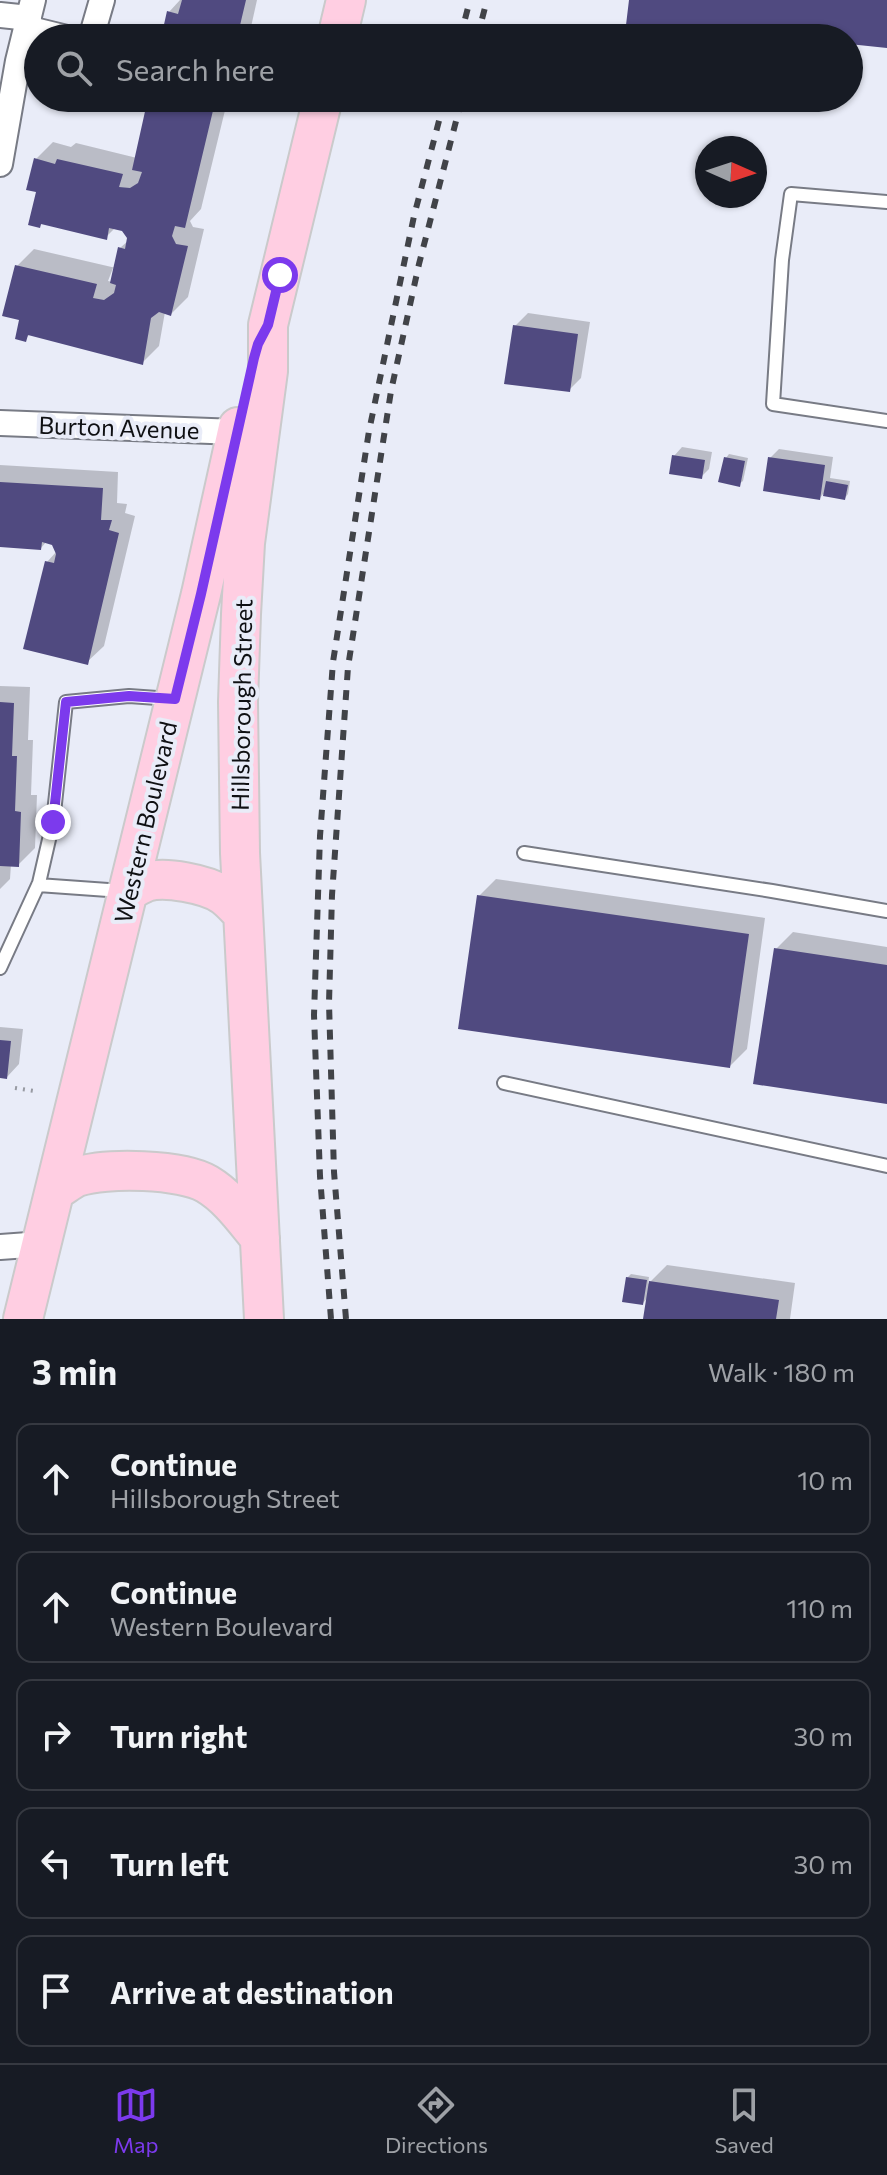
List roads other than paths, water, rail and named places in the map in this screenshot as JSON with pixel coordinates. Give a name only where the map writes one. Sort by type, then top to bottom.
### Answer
[{"type":"main road","points":[[340,24],[346,0]]},
{"type":"main road","name":"Hillsborough Street","points":[[264,1319],[242,913],[238,769],[241,614],[245,543],[268,371],[268,325],[320,112]]},
{"type":"main road","name":"Western Boulevard","points":[[23,1319],[201,594],[254,358],[268,325]]},
{"type":"main road","points":[[129,891],[147,881],[194,884],[223,895],[242,913]]},
{"type":"main road","points":[[56,1190],[76,1178],[94,1173],[182,1175],[206,1183],[227,1199],[260,1238]]},
{"type":"street","points":[[95,24],[102,0]]},
{"type":"street","points":[[0,15],[29,15]]},
{"type":"street","points":[[0,164],[24,41]]},
{"type":"street","name":"Burton Avenue","points":[[0,423],[237,432]]},
{"type":"street","points":[[0,1247],[42,1244]]},
{"type":"lane","points":[[887,202],[791,194],[782,260],[773,404],[887,421]]},
{"type":"lane","points":[[0,968],[38,885],[53,822],[66,702],[129,696],[175,699]]},
{"type":"lane","points":[[524,853],[887,911]]},
{"type":"lane","points":[[38,885],[129,891]]},
{"type":"lane","points":[[504,1083],[887,1166]]},
{"type":"railway","points":[[464,24],[470,0]]},
{"type":"railway","points":[[481,24],[487,0]]},
{"type":"railway","points":[[331,1319],[320,1176],[314,1015],[320,836],[333,662],[369,431],[414,216],[441,112]]},
{"type":"railway","points":[[346,1319],[334,1172],[329,1003],[332,895],[348,667],[391,391],[419,264],[458,112]]}]
